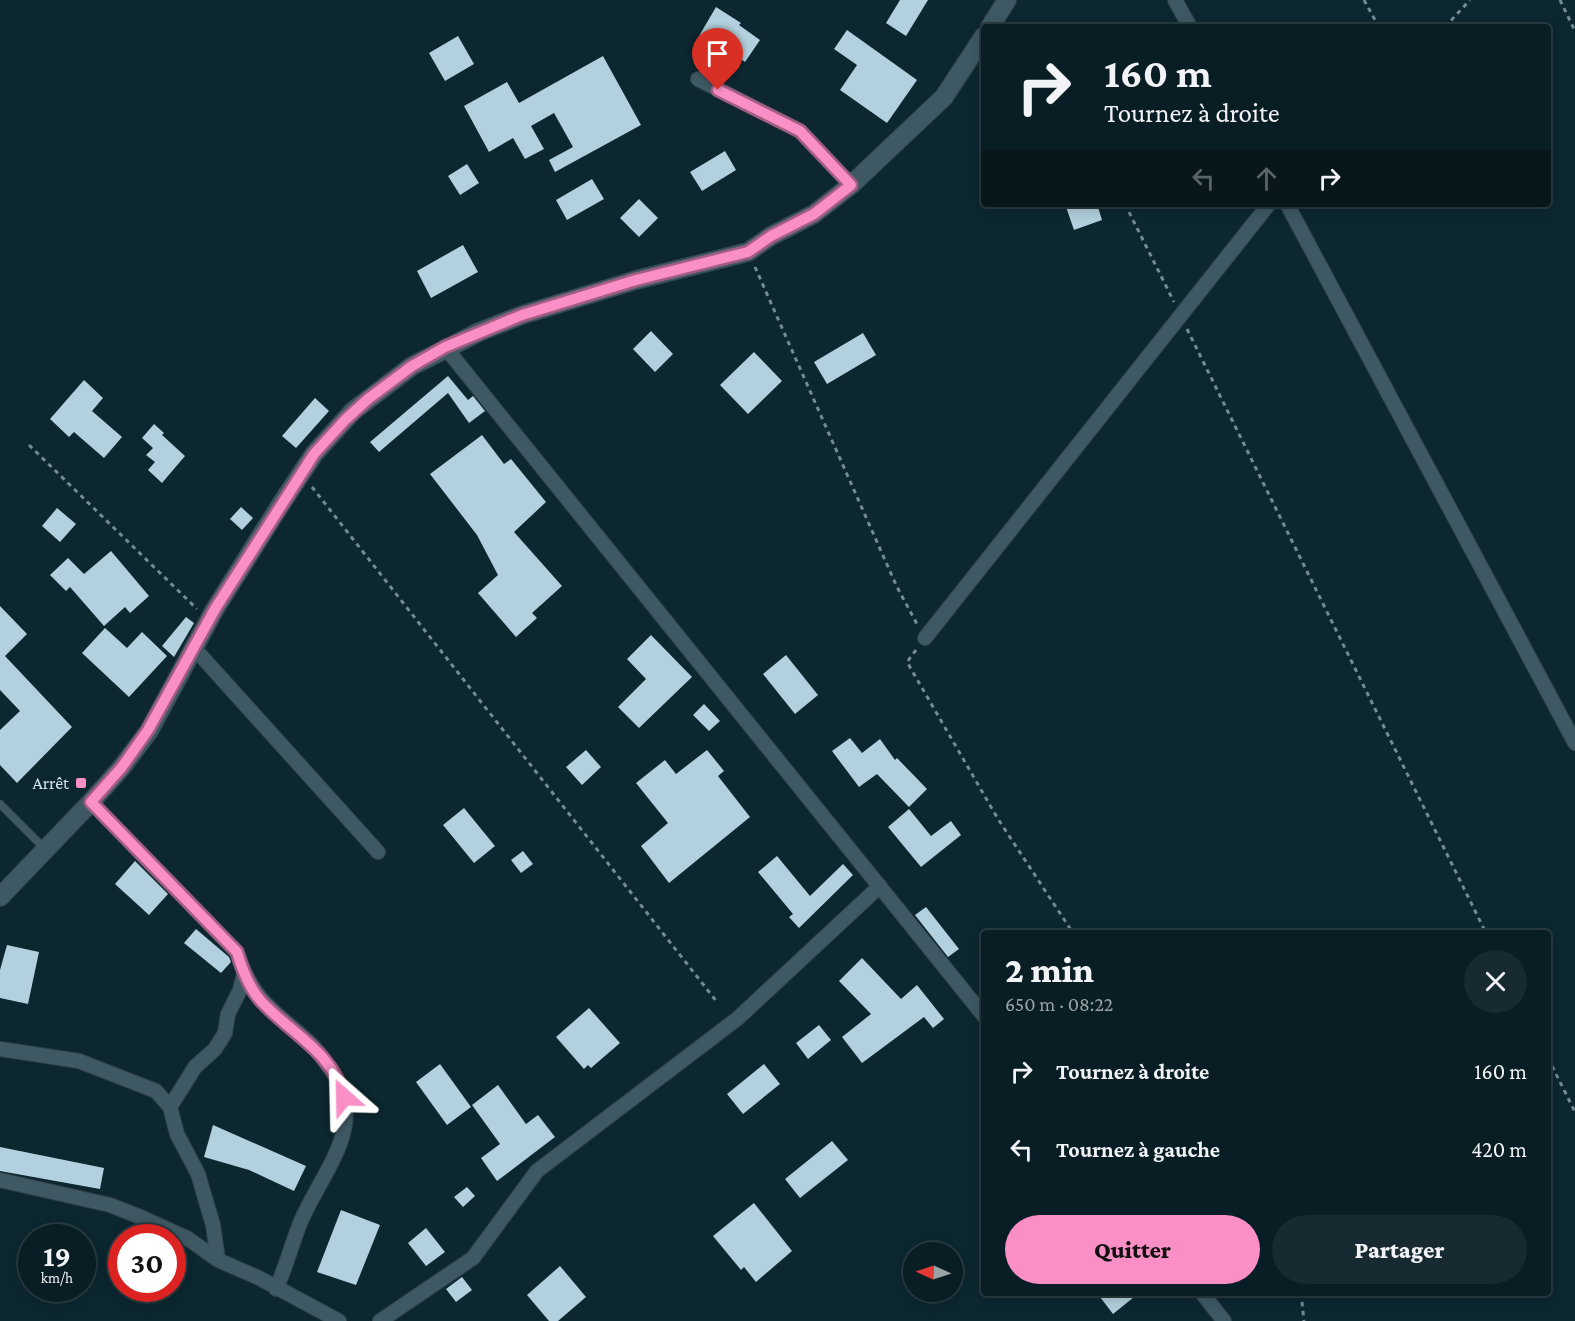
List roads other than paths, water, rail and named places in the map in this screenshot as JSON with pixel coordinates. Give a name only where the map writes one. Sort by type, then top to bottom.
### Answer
[{"type":"street","points":[[992,24],[1007,0]]},
{"type":"street","points":[[1175,0],[1188,24]]},
{"type":"street","points":[[0,897],[122,767],[148,730],[209,620],[314,454],[353,411],[412,366],[445,347],[555,305],[748,252],[771,236],[814,214],[851,185],[944,97],[981,41]]},
{"type":"street","points":[[698,79],[800,131],[851,185]]},
{"type":"street","points":[[925,638],[1267,207]]},
{"type":"street","points":[[1289,207],[1575,743]]},
{"type":"street","points":[[445,347],[981,1012]]},
{"type":"street","points":[[194,648],[378,852]]},
{"type":"street","points":[[91,802],[237,952],[244,974],[261,1001],[315,1048],[340,1082],[347,1112],[340,1146],[300,1222],[276,1289]]},
{"type":"street","points":[[380,1321],[473,1258],[537,1171],[737,1019],[880,886]]},
{"type":"street","points":[[170,1107],[195,1067],[215,1049],[225,1033],[228,1014],[240,990],[244,974]]},
{"type":"street","points":[[0,1049],[80,1061],[156,1091],[170,1107],[177,1134],[198,1173],[213,1225],[218,1260]]},
{"type":"street","points":[[0,1180],[110,1205],[187,1238],[218,1260],[259,1278],[339,1321]]},
{"type":"street","points":[[1204,1296],[1224,1321]]},
{"type":"lane","points":[[0,804],[46,850]]},
{"type":"place","name":"Arrêt","points":[[81,783]]}]
